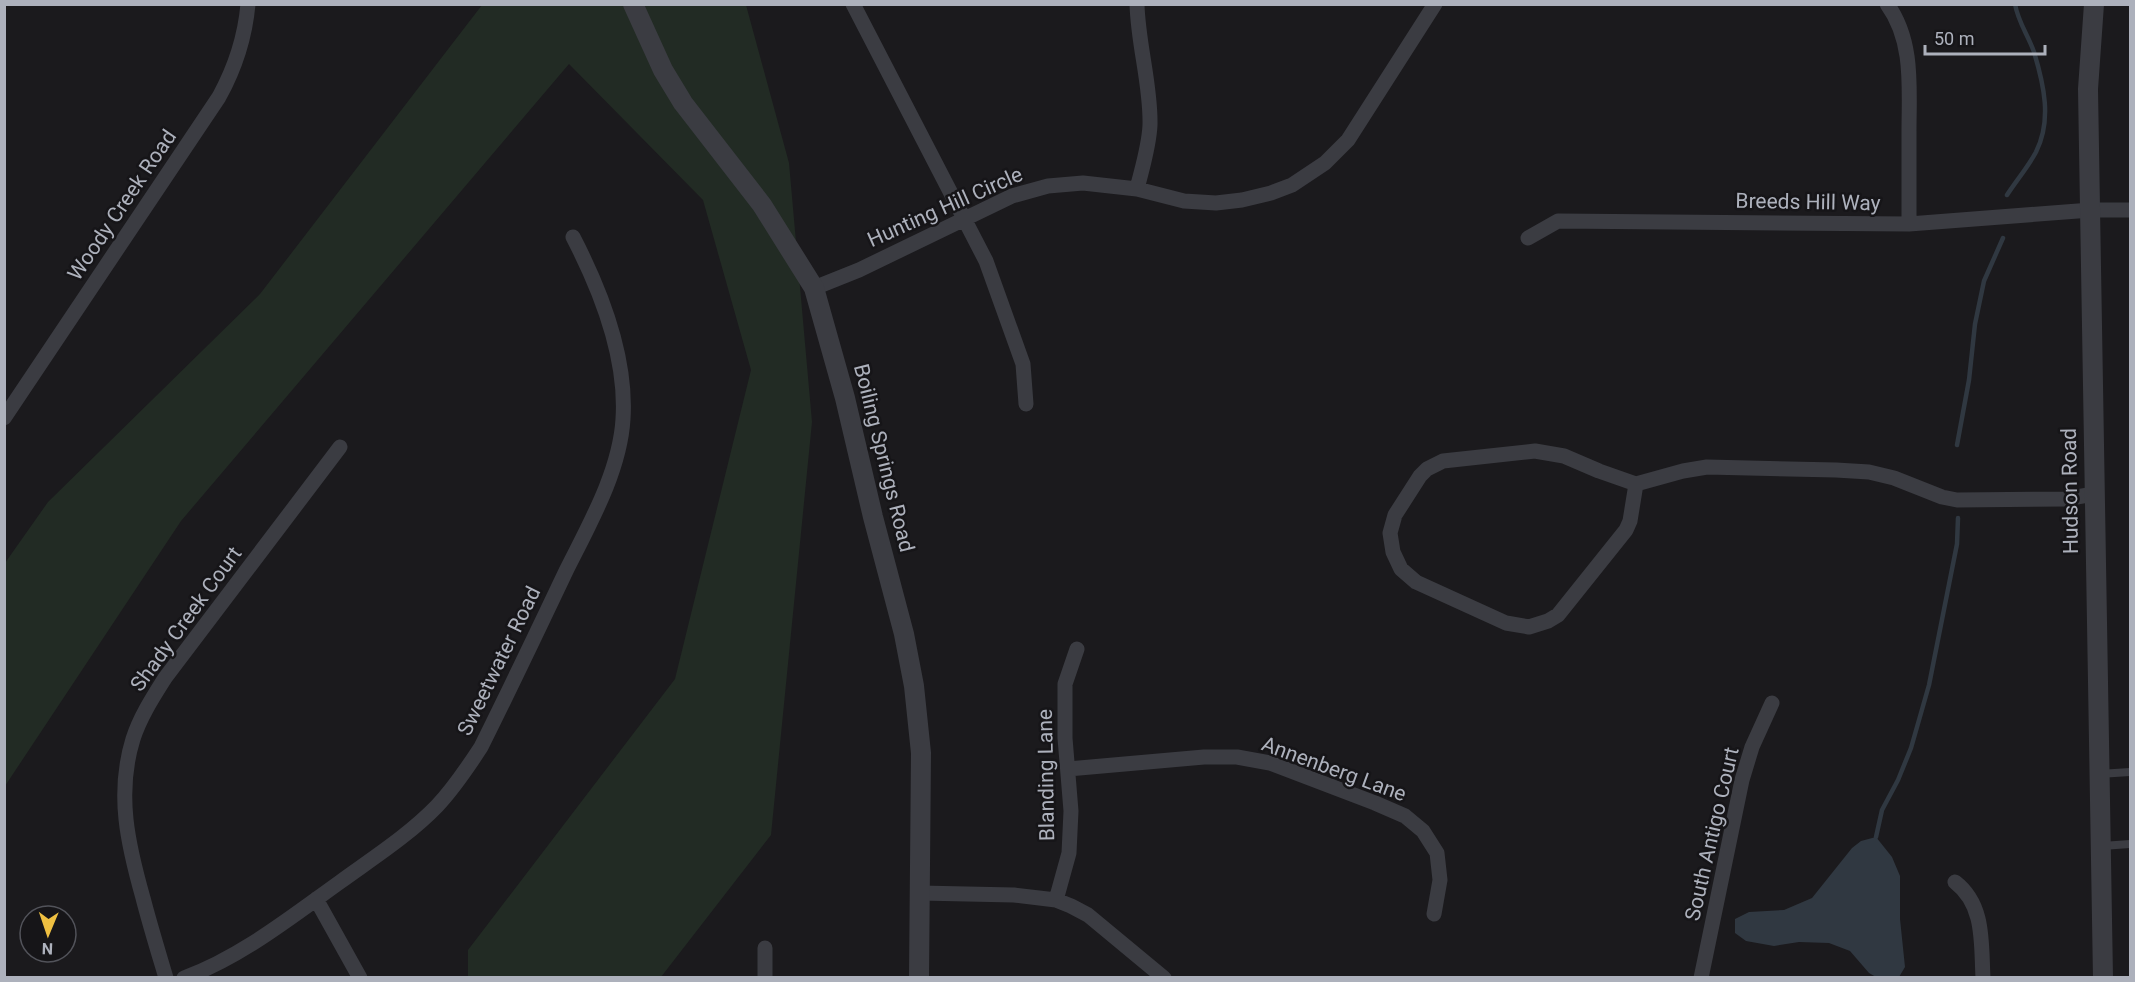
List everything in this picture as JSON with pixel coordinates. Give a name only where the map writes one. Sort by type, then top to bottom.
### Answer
[{"type":"street","name":"Woody Creek Road","points":[[4,418],[219,97],[231,76],[240,50],[248,4]]},
{"type":"street","name":"Boiling Springs Road","points":[[633,4],[663,70],[683,103],[762,205],[814,288],[845,398],[904,634],[914,686],[921,753],[919,978]]},
{"type":"street","points":[[853,4],[986,261],[1023,364],[1026,404]]},
{"type":"street","points":[[1137,4],[1137,24],[1149,102],[1150,124],[1149,141],[1137,189]]},
{"type":"street","name":"Hunting Hill Circle","points":[[814,288],[859,270],[1012,196],[1048,186],[1083,183],[1137,189],[1184,201],[1216,203],[1271,194],[1292,185],[1325,163],[1348,140],[1435,4]]},
{"type":"street","points":[[1887,4],[1903,36],[1909,64],[1909,224]]},
{"type":"street","name":"Hudson Road","points":[[2094,4],[2088,89],[2103,978]]},
{"type":"street","name":"Breeds Hill Way","points":[[1528,238],[1558,220],[1909,224],[2091,210],[2130,210]]},
{"type":"street","name":"Sweetwater Road","points":[[184,978],[206,970],[223,960],[316,899],[377,855],[420,821],[443,799],[466,771],[481,747],[612,472],[619,448],[623,418],[623,390],[619,362],[604,310],[585,260],[573,237]]},
{"type":"street","name":"Shady Creek Court","points":[[166,978],[130,853],[126,831],[125,781],[134,739],[147,707],[165,678],[340,447]]},
{"type":"street","points":[[1636,484],[1630,521],[1626,530],[1563,610],[1540,624],[1529,627],[1506,623],[1416,582],[1401,569],[1393,552],[1390,533],[1395,515],[1427,469],[1443,461],[1535,451],[1555,453],[1636,484],[1683,471],[1731,467],[1869,472],[1894,478],[1942,497],[1957,500],[2065,499],[2094,494]]},
{"type":"street","name":"Blanding Lane","points":[[1056,900],[1069,853],[1071,812],[1065,738],[1065,684],[1077,648]]},
{"type":"street","name":"South Antigo Court","points":[[1701,978],[1742,780],[1752,747],[1773,703]]},
{"type":"street","name":"Annenberg Lane","points":[[1068,769],[1204,757],[1237,757],[1270,763],[1375,804],[1405,816],[1423,831],[1437,853],[1440,880],[1434,914]]},
{"type":"street","points":[[1955,882],[1966,890],[1976,912],[1981,932],[1983,978]]},
{"type":"street","points":[[920,893],[1014,895],[1056,900],[1088,915],[1164,978]]},
{"type":"street","points":[[316,899],[360,978]]},
{"type":"street","points":[[765,948],[765,978]]},
{"type":"lane","points":[[2099,774],[2130,772]]},
{"type":"lane","points":[[2100,846],[2130,844]]},
{"type":"shaded area","points":[[482,5],[746,5],[789,163],[812,422],[771,835],[661,977],[468,977],[468,950],[675,679],[751,370],[703,200],[569,64],[181,521],[5,786],[5,563],[48,502],[260,294]]},
{"type":"shaded area","points":[[1876,837],[1892,857],[1900,876],[1900,919],[1905,967],[1899,977],[1876,977],[1869,973],[1850,951],[1829,943],[1799,942],[1774,946],[1746,941],[1735,933],[1735,919],[1749,912],[1784,910],[1812,898],[1852,848],[1861,841]]},
{"type":"waterway","points":[[2007,195],[2036,152],[2044,128],[2045,115],[2038,64],[2018,17],[2015,4]]},
{"type":"waterway","points":[[1957,445],[1969,380],[1975,324],[1984,281],[2003,238]]},
{"type":"waterway","points":[[1876,837],[1882,810],[1911,748],[1929,685],[1957,544],[1958,518]]}]
